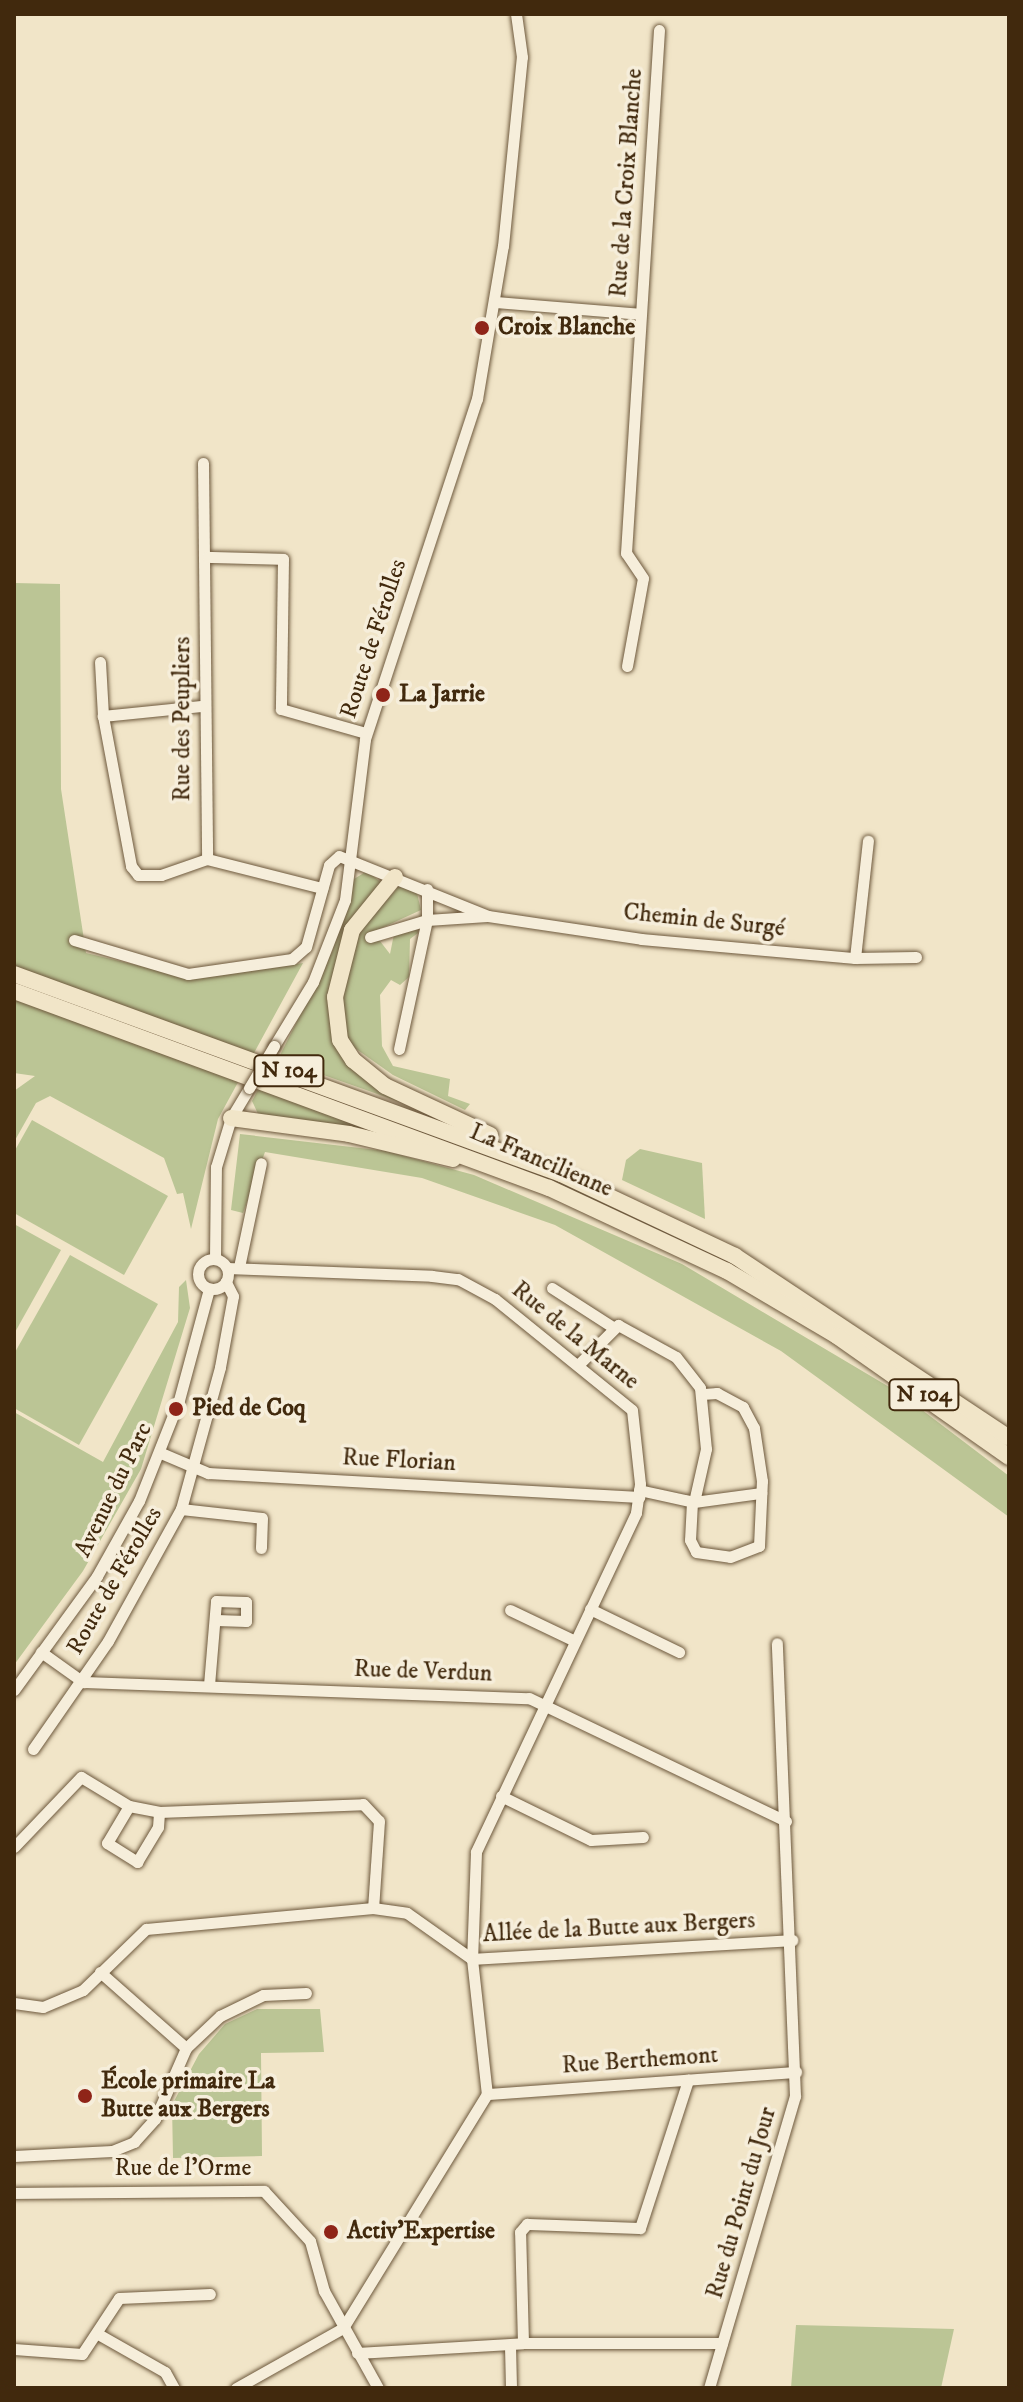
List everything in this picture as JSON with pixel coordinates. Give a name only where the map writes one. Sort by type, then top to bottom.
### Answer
[{"type":"highway","points":[[395,877],[352,930],[335,997],[340,1040],[353,1060],[385,1086],[542,1159],[561,1174]]},
{"type":"highway","name":"La Francilienne","points":[[14,974],[561,1174],[735,1256],[966,1406],[1009,1438]]},
{"type":"highway","name":"La Francilienne","points":[[14,991],[549,1188],[727,1271],[837,1336],[1009,1457]]},
{"type":"highway","points":[[231,1118],[349,1134],[549,1188]]},
{"type":"highway","points":[[966,1406],[1009,1427]]},
{"type":"street","name":"Route de Férolles","points":[[215,1258],[212,1190],[231,1118],[331,943],[350,859],[366,733],[466,446],[495,302],[522,57],[516,14]]},
{"type":"street","name":"Rue de la Croix Blanche","points":[[627,666],[643,578],[626,553],[659,30]]},
{"type":"street","points":[[495,302],[640,314]]},
{"type":"street","name":"Rue des Peupliers","points":[[203,463],[208,557],[209,699],[201,706],[207,859]]},
{"type":"street","points":[[208,557],[283,559],[281,709],[366,733]]},
{"type":"street","points":[[100,662],[103,716],[131,866],[138,875],[161,875],[207,859],[322,888]]},
{"type":"street","points":[[103,716],[201,706]]},
{"type":"street","points":[[855,958],[868,841]]},
{"type":"street","points":[[74,940],[188,974],[292,959],[306,947],[334,857],[350,859]]},
{"type":"street","name":"Chemin de Surgé","points":[[350,859],[488,916]]},
{"type":"street","points":[[399,1049],[427,920],[427,889]]},
{"type":"street","name":"Chemin de Surgé","points":[[370,937],[427,920],[488,916],[641,939],[855,958],[916,957]]},
{"type":"street","points":[[215,1258],[233,1267],[261,1163]]},
{"type":"street","name":"Avenue du Parc","points":[[14,1690],[97,1576],[161,1453],[209,1289],[198,1270],[215,1258]]},
{"type":"street","name":"Route de Férolles","points":[[33,1749],[83,1682],[181,1509],[196,1467],[233,1296],[226,1282],[233,1267]]},
{"type":"street","name":"Rue de la Marne","points":[[233,1267],[458,1279],[505,1304],[580,1363],[632,1410],[639,1494],[590,1609],[476,1852],[472,1959],[487,2094]]},
{"type":"street","points":[[209,1289],[226,1282]]},
{"type":"street","points":[[552,1288],[611,1326],[626,1327],[676,1357],[701,1394],[706,1449],[693,1502],[692,1549],[706,1557],[730,1557],[755,1550],[762,1541],[754,1428],[743,1407],[717,1393],[701,1394]]},
{"type":"street","points":[[580,1363],[611,1326]]},
{"type":"street","name":"Rue Florian","points":[[161,1453],[208,1473],[639,1494],[693,1502]]},
{"type":"street","points":[[693,1502],[761,1493]]},
{"type":"street","points":[[181,1509],[262,1518],[261,1548]]},
{"type":"street","points":[[590,1609],[679,1652]]},
{"type":"street","points":[[510,1610],[575,1641]]},
{"type":"street","points":[[209,1685],[216,1620]]},
{"type":"street","name":"Rue du Point du Jour","points":[[709,2388],[787,2135],[796,2072],[777,1643]]},
{"type":"street","points":[[41,1652],[83,1682]]},
{"type":"street","name":"Rue de Verdun","points":[[83,1682],[515,1697],[545,1704],[786,1821]]},
{"type":"street","points":[[14,1847],[81,1777],[129,1806],[159,1812],[363,1804],[379,1821],[373,1908]]},
{"type":"street","points":[[501,1796],[591,1840],[643,1837]]},
{"type":"street","points":[[129,1806],[107,1843],[137,1862],[158,1827],[159,1812]]},
{"type":"street","name":"Allée de la Butte aux Bergers","points":[[14,2003],[43,2007],[60,2002],[100,1972],[146,1929],[373,1908],[407,1913],[472,1959],[792,1940]]},
{"type":"street","points":[[100,1972],[186,2048]]},
{"type":"street","points":[[14,2156],[112,2151],[134,2142],[155,2119],[186,2048],[236,2004],[306,1993]]},
{"type":"street","name":"Rue Berthemont","points":[[487,2094],[796,2072]]},
{"type":"street","points":[[523,2343],[520,2232],[527,2224],[640,2228],[688,2080]]},
{"type":"street","points":[[236,2388],[343,2328],[487,2094]]},
{"type":"street","name":"Rue de l'Orme","points":[[14,2193],[264,2191],[310,2241],[343,2328],[378,2388]]},
{"type":"street","points":[[14,2349],[82,2354],[119,2298],[210,2294]]},
{"type":"street","points":[[98,2334],[165,2372],[174,2388]]},
{"type":"street","points":[[357,2353],[523,2343],[722,2343]]},
{"type":"street","points":[[510,2346],[511,2388]]},
{"type":"green space","points":[[14,583],[60,584],[61,789],[86,953],[195,979],[303,963],[218,1119],[191,1229],[183,1193],[177,1194],[164,1158],[50,1096],[36,1103],[14,1142],[14,1091],[35,1076],[14,1073]]},
{"type":"green space","points":[[367,871],[384,885],[354,920],[337,1040],[403,1103],[278,1059],[332,952],[354,879]]},
{"type":"green space","points":[[400,885],[416,889],[421,910],[373,932],[390,954],[394,934],[417,927],[418,933],[410,939],[409,977],[400,985],[391,980],[380,995],[382,1046],[393,1066],[450,1079],[448,1096],[470,1104],[465,1110],[393,1075],[352,1046],[339,1019],[356,935]]},
{"type":"green space","points":[[259,1088],[410,1144],[259,1116],[252,1101]]},
{"type":"green space","points":[[32,1120],[168,1196],[124,1275],[14,1213],[14,1152]]},
{"type":"green space","points":[[240,1134],[386,1151],[474,1175],[682,1264],[901,1394],[1009,1476],[1009,1517],[781,1351],[555,1225],[422,1178],[265,1152],[243,1213],[231,1210]]},
{"type":"green space","points":[[640,1149],[702,1163],[705,1219],[622,1180],[626,1160]]},
{"type":"green space","points":[[14,1224],[61,1250],[14,1334]]},
{"type":"green space","points":[[70,1255],[158,1304],[79,1445],[14,1408],[14,1354]]},
{"type":"green space","points":[[186,1280],[190,1308],[141,1469],[83,1571],[14,1665],[14,1412],[103,1462],[178,1322],[179,1287]]},
{"type":"green space","points":[[257,2009],[320,2009],[324,2052],[261,2053],[262,2156],[173,2158],[172,2105],[199,2054],[225,2024]]},
{"type":"green space","points":[[796,2325],[954,2329],[941,2388],[791,2388]]},
{"type":"place","name":"Croix Blanche","points":[[482,328]]},
{"type":"place","name":"La Jarrie","points":[[383,695]]},
{"type":"place","name":"Pied de Coq","points":[[176,1409]]},
{"type":"place","name":"École primaire La Butte aux Bergers","points":[[85,2096]]},
{"type":"place","name":"Activ'Expertise","points":[[331,2232]]}]
